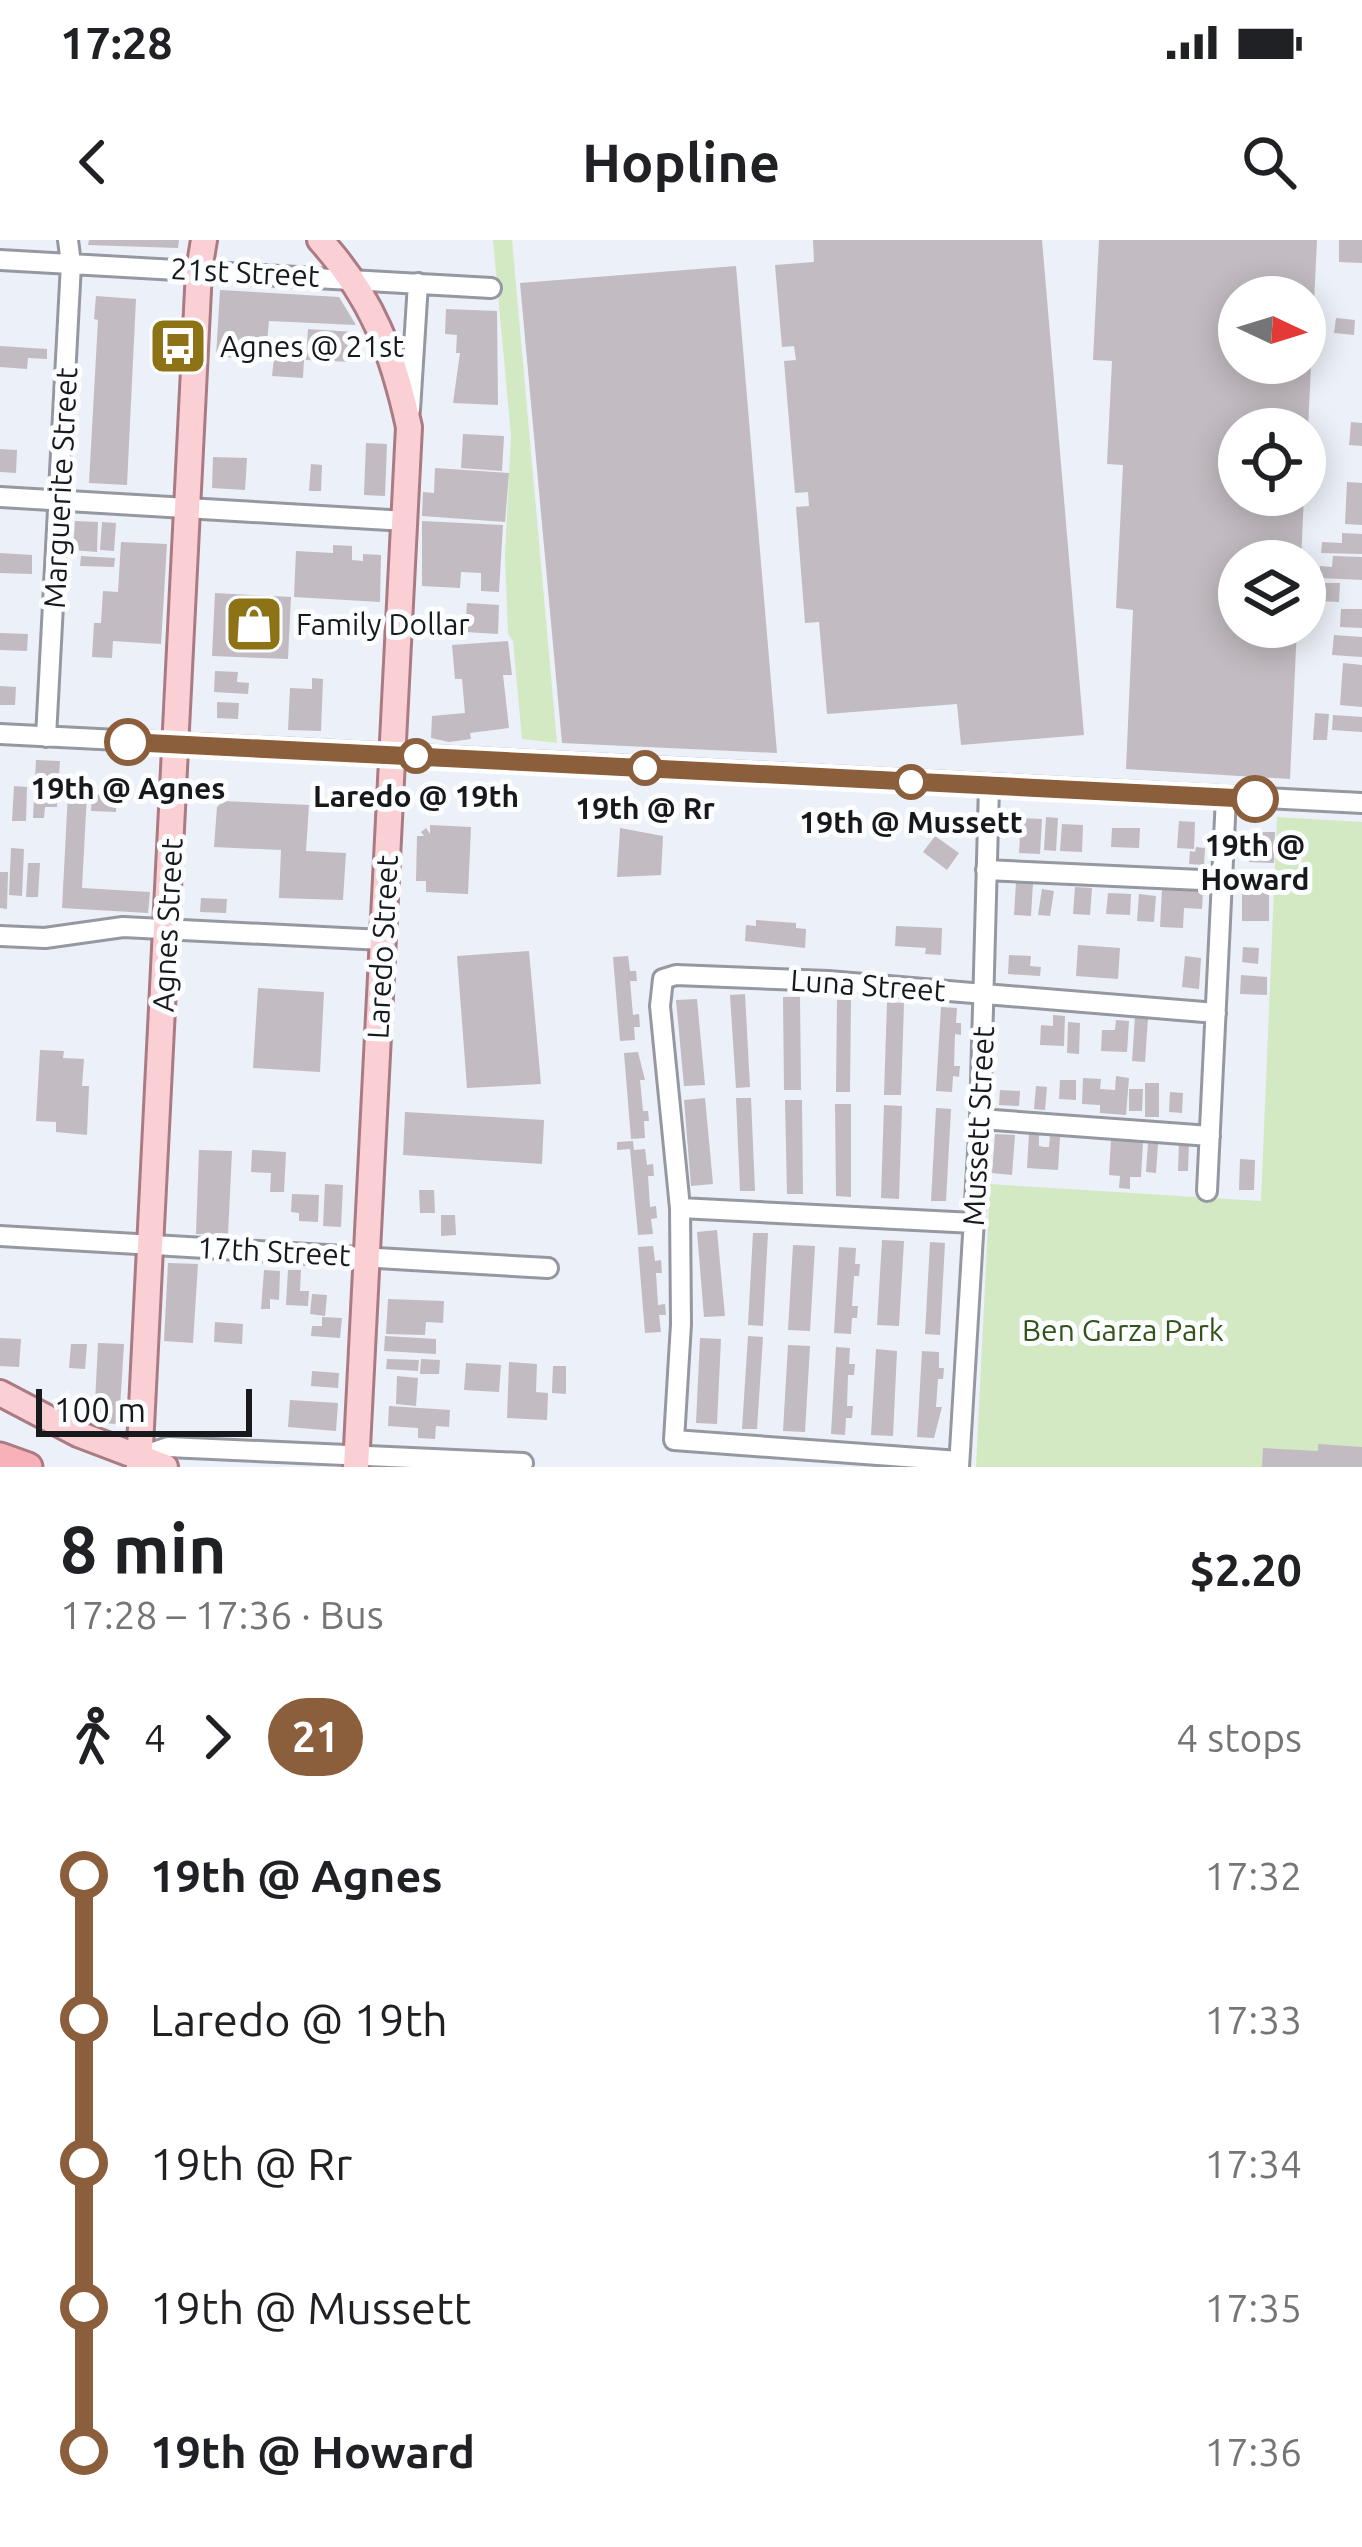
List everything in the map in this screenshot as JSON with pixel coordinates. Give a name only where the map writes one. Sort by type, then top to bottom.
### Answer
[{"type":"highway","points":[[0,1457],[28,1467]]},
{"type":"main road","name":"Agnes Street","points":[[139,1462],[199,270],[205,240]]},
{"type":"main road","points":[[320,240],[388,344],[409,427]]},
{"type":"main road","name":"Laredo Street","points":[[356,1461],[409,427]]},
{"type":"main road","points":[[0,1394],[139,1462],[165,1467]]},
{"type":"main road","points":[[78,1434],[89,1467]]},
{"type":"street","name":"Marguerite Street","points":[[46,737],[61,499],[71,264],[68,240]]},
{"type":"street","name":"21st Street","points":[[0,260],[491,287]]},
{"type":"street","name":"Laredo Street","points":[[409,427],[418,283]]},
{"type":"street","points":[[0,496],[406,521]]},
{"type":"street","points":[[0,734],[1362,803]]},
{"type":"street","name":"Mussett Street","points":[[959,1464],[980,1119],[989,785]]},
{"type":"street","points":[[1207,1191],[1226,797]]},
{"type":"street","points":[[986,870],[1223,881]]},
{"type":"street","points":[[0,936],[45,938],[104,928],[383,940]]},
{"type":"street","name":"Luna Street","points":[[680,1208],[660,1006],[663,979],[676,975],[828,981],[1216,1013]]},
{"type":"street","points":[[980,1119],[1210,1136]]},
{"type":"street","points":[[959,1464],[674,1440],[681,1324],[680,1208],[974,1222]]},
{"type":"street","name":"17th Street","points":[[0,1236],[548,1268]]},
{"type":"street","points":[[139,1462],[168,1448],[356,1461],[523,1463]]},
{"type":"green space","points":[[493,240],[512,240],[557,743],[522,739],[513,641],[508,634],[505,555],[511,436]]},
{"type":"green space","name":"Ben Garza Park","points":[[1277,817],[1362,822],[1362,1467],[976,1467],[990,1184],[1261,1201]]},
{"type":"building","points":[[89,240],[179,240],[178,248],[88,245]]},
{"type":"building","points":[[813,240],[1042,240],[1084,735],[961,745],[957,704],[827,714],[819,622],[805,623],[796,507],[809,506],[808,492],[795,493],[784,361],[796,360],[794,346],[782,347],[775,265],[814,262]]},
{"type":"building","points":[[1099,240],[1317,240],[1315,276],[1218,276],[1218,384],[1310,384],[1309,408],[1218,408],[1218,516],[1303,516],[1302,540],[1218,540],[1218,648],[1296,648],[1290,779],[1126,769],[1133,610],[1116,608],[1123,465],[1107,464],[1112,361],[1093,360]]},
{"type":"building","points":[[1339,240],[1362,240],[1362,263],[1339,262]]},
{"type":"building","points":[[736,266],[777,753],[562,743],[520,283]]},
{"type":"building","points":[[220,290],[339,297],[356,325],[269,321],[267,342],[244,341],[243,358],[216,357]]},
{"type":"building","points":[[96,296],[136,299],[127,485],[89,483]]},
{"type":"building","points":[[446,309],[497,311],[498,405],[453,403],[460,353],[456,353],[457,335],[445,334]]},
{"type":"building","points":[[1336,318],[1355,320],[1354,335],[1334,333]]},
{"type":"building","points":[[308,329],[354,332],[352,362],[306,360]]},
{"type":"building","points":[[0,346],[47,349],[47,359],[28,358],[27,369],[0,367]]},
{"type":"building","points":[[274,358],[304,360],[303,378],[272,376]]},
{"type":"building","points":[[1351,422],[1362,423],[1362,446],[1349,445]]},
{"type":"building","points":[[463,434],[504,436],[502,471],[461,468]]},
{"type":"building","points":[[366,443],[387,444],[385,496],[364,495]]},
{"type":"building","points":[[0,449],[17,450],[16,473],[0,472]]},
{"type":"building","points":[[213,457],[247,458],[245,490],[212,488]]},
{"type":"building","points":[[311,464],[322,465],[321,491],[309,491]]},
{"type":"building","points":[[435,468],[509,473],[505,522],[422,516],[423,492],[434,493]]},
{"type":"building","points":[[1347,482],[1362,483],[1362,525],[1345,524]]},
{"type":"building","points":[[75,521],[98,522],[97,552],[73,550]]},
{"type":"building","points":[[422,521],[503,525],[499,592],[481,591],[481,573],[461,572],[460,588],[422,586]]},
{"type":"building","points":[[102,522],[116,523],[114,551],[100,550]]},
{"type":"building","points":[[1342,533],[1362,534],[1362,554],[1326,553],[1326,542],[1342,543]]},
{"type":"building","points":[[121,542],[167,544],[161,644],[113,641],[112,658],[92,657],[94,623],[101,623],[103,591],[118,592]]},
{"type":"building","points":[[333,545],[352,546],[352,560],[363,561],[363,554],[381,555],[380,602],[294,597],[296,551],[333,553]]},
{"type":"building","points":[[0,553],[32,555],[32,574],[0,573]]},
{"type":"building","points":[[81,556],[115,558],[114,567],[80,566]]},
{"type":"building","points":[[1333,556],[1362,557],[1362,580],[1326,578],[1326,566],[1332,567]]},
{"type":"building","points":[[1326,583],[1340,583],[1339,602],[1326,601]]},
{"type":"building","points":[[215,593],[291,597],[288,659],[212,656]]},
{"type":"building","points":[[467,603],[499,605],[498,634],[465,632]]},
{"type":"building","points":[[1341,609],[1362,609],[1362,628],[1340,627]]},
{"type":"building","points":[[0,633],[28,634],[27,651],[0,650]]},
{"type":"building","points":[[1334,635],[1362,637],[1362,657],[1332,655]]},
{"type":"building","points":[[508,641],[512,675],[503,675],[509,728],[470,733],[471,739],[449,742],[431,738],[432,716],[465,713],[452,645]]},
{"type":"building","points":[[1343,663],[1362,665],[1362,707],[1340,705]]},
{"type":"building","points":[[215,671],[238,672],[237,682],[249,683],[248,694],[214,692]]},
{"type":"building","points":[[312,678],[323,679],[321,731],[288,730],[290,688],[312,689]]},
{"type":"building","points":[[0,686],[16,687],[15,705],[0,705]]},
{"type":"building","points":[[217,702],[239,703],[238,719],[217,718]]},
{"type":"building","points":[[1315,713],[1329,714],[1327,740],[1313,740]]},
{"type":"building","points":[[1333,715],[1362,717],[1362,732],[1332,730]]},
{"type":"building","points":[[36,760],[60,761],[57,807],[45,807],[44,818],[33,818]]},
{"type":"building","points":[[14,786],[27,787],[26,821],[12,821]]},
{"type":"building","points":[[68,793],[87,794],[82,888],[150,892],[148,913],[62,908]]},
{"type":"building","points":[[92,794],[117,796],[116,812],[91,811]]},
{"type":"building","points":[[223,801],[309,805],[306,851],[346,853],[343,900],[279,898],[281,850],[214,847],[217,807]]},
{"type":"building","points":[[1046,817],[1058,818],[1056,851],[1044,850]]},
{"type":"building","points":[[1021,818],[1042,819],[1040,854],[1019,853]]},
{"type":"building","points":[[1179,821],[1195,822],[1194,849],[1177,848]]},
{"type":"building","points":[[1062,824],[1083,825],[1082,852],[1060,851]]},
{"type":"building","points":[[430,825],[471,827],[468,894],[426,892],[426,881],[416,881],[417,836],[424,836],[421,832],[426,828],[430,834]]},
{"type":"building","points":[[620,828],[663,836],[661,875],[617,877]]},
{"type":"building","points":[[1112,828],[1140,828],[1139,848],[1111,847]]},
{"type":"building","points":[[1250,832],[1275,832],[1274,863],[1249,862]]},
{"type":"building","points":[[935,836],[959,853],[947,870],[923,852]]},
{"type":"building","points":[[1196,847],[1205,848],[1204,865],[1189,864],[1190,851],[1195,852]]},
{"type":"building","points":[[11,848],[24,849],[22,896],[9,895]]},
{"type":"building","points":[[28,863],[40,863],[38,897],[26,897]]},
{"type":"building","points":[[0,872],[8,872],[7,909],[0,908]]},
{"type":"building","points":[[1016,882],[1033,883],[1031,916],[1014,915]]},
{"type":"building","points":[[1075,887],[1092,888],[1090,915],[1073,914]]},
{"type":"building","points":[[1042,889],[1054,891],[1050,916],[1038,915]]},
{"type":"building","points":[[1162,889],[1203,891],[1202,909],[1184,908],[1183,928],[1160,927]]},
{"type":"building","points":[[1242,889],[1269,889],[1269,921],[1242,921]]},
{"type":"building","points":[[1108,893],[1131,894],[1130,915],[1106,914]]},
{"type":"building","points":[[1139,894],[1156,896],[1154,922],[1137,921]]},
{"type":"building","points":[[201,898],[227,899],[226,913],[200,912]]},
{"type":"building","points":[[756,920],[796,923],[796,928],[806,929],[805,948],[745,941],[746,925],[756,926]]},
{"type":"building","points":[[896,926],[942,928],[941,955],[925,954],[926,948],[895,946]]},
{"type":"building","points":[[1078,945],[1120,948],[1118,979],[1076,976]]},
{"type":"building","points":[[1243,947],[1259,948],[1258,964],[1242,962]]},
{"type":"building","points":[[529,951],[541,1084],[467,1088],[457,956]]},
{"type":"building","points":[[1009,955],[1031,956],[1030,966],[1041,967],[1040,976],[1008,974]]},
{"type":"building","points":[[628,956],[630,971],[636,971],[637,981],[630,981],[633,1015],[639,1014],[640,1027],[634,1027],[635,1040],[620,1041],[613,957]]},
{"type":"building","points":[[1185,956],[1201,958],[1199,989],[1182,987]]},
{"type":"building","points":[[1241,975],[1267,977],[1267,995],[1240,994]]},
{"type":"building","points":[[258,988],[324,992],[320,1072],[253,1068]]},
{"type":"building","points":[[745,994],[750,1087],[736,1088],[730,995]]},
{"type":"building","points":[[783,997],[800,997],[801,1090],[784,1090]]},
{"type":"building","points":[[697,999],[705,1085],[684,1086],[676,1000]]},
{"type":"building","points":[[837,1000],[851,1000],[850,1092],[836,1092]]},
{"type":"building","points":[[887,1002],[904,1003],[901,1095],[884,1095]]},
{"type":"building","points":[[941,1007],[957,1008],[956,1023],[961,1023],[961,1035],[955,1034],[954,1066],[960,1066],[959,1077],[953,1076],[952,1092],[936,1091]]},
{"type":"building","points":[[1053,1015],[1065,1016],[1064,1046],[1040,1045],[1041,1025],[1053,1026]]},
{"type":"building","points":[[1135,1017],[1148,1018],[1145,1062],[1132,1061]]},
{"type":"building","points":[[1116,1020],[1129,1021],[1127,1052],[1101,1051],[1102,1030],[1115,1030]]},
{"type":"building","points":[[1068,1022],[1080,1023],[1079,1054],[1067,1053]]},
{"type":"building","points":[[40,1050],[64,1051],[63,1058],[84,1059],[82,1086],[89,1086],[87,1135],[56,1132],[56,1122],[36,1121]]},
{"type":"building","points":[[638,1052],[645,1080],[640,1080],[643,1111],[648,1111],[649,1121],[644,1121],[645,1138],[631,1139],[624,1053]]},
{"type":"building","points":[[1116,1076],[1129,1078],[1126,1115],[1100,1113],[1100,1105],[1082,1104],[1083,1078],[1101,1079],[1100,1089],[1115,1090]]},
{"type":"building","points":[[1060,1080],[1076,1080],[1076,1100],[1059,1099]]},
{"type":"building","points":[[1145,1083],[1159,1083],[1159,1117],[1145,1117]]},
{"type":"building","points":[[1036,1086],[1047,1087],[1045,1110],[1034,1109]]},
{"type":"building","points":[[1129,1089],[1143,1089],[1142,1111],[1129,1111]]},
{"type":"building","points":[[1000,1090],[1020,1091],[1019,1106],[999,1105]]},
{"type":"building","points":[[1170,1092],[1183,1093],[1182,1113],[1169,1112]]},
{"type":"building","points":[[705,1098],[713,1184],[691,1186],[684,1100]]},
{"type":"building","points":[[736,1098],[751,1098],[755,1191],[740,1191]]},
{"type":"building","points":[[785,1100],[802,1100],[803,1194],[787,1194]]},
{"type":"building","points":[[835,1104],[851,1104],[851,1197],[836,1196]]},
{"type":"building","points":[[884,1105],[902,1106],[899,1199],[881,1198]]},
{"type":"building","points":[[936,1108],[951,1109],[946,1201],[931,1201]]},
{"type":"building","points":[[405,1112],[544,1120],[542,1164],[403,1155]]},
{"type":"building","points":[[995,1134],[1015,1135],[1012,1175],[992,1173]]},
{"type":"building","points":[[1029,1134],[1039,1135],[1039,1146],[1044,1147],[1049,1147],[1050,1136],[1060,1137],[1058,1170],[1027,1168]]},
{"type":"building","points":[[1111,1140],[1143,1142],[1141,1177],[1130,1177],[1130,1189],[1119,1188],[1120,1176],[1109,1175]]},
{"type":"building","points":[[633,1141],[634,1150],[645,1149],[647,1165],[653,1164],[654,1176],[648,1176],[650,1207],[656,1206],[653,1234],[638,1235],[630,1149],[617,1150],[617,1142]]},
{"type":"building","points":[[1179,1142],[1189,1142],[1188,1171],[1178,1171]]},
{"type":"building","points":[[1148,1143],[1158,1144],[1156,1173],[1146,1172]]},
{"type":"building","points":[[199,1150],[232,1151],[228,1235],[196,1234]]},
{"type":"building","points":[[252,1150],[286,1152],[284,1192],[270,1192],[271,1173],[251,1172]]},
{"type":"building","points":[[1240,1159],[1255,1160],[1254,1190],[1239,1190]]},
{"type":"building","points":[[325,1184],[343,1185],[341,1227],[323,1226]]},
{"type":"building","points":[[419,1190],[434,1190],[435,1213],[420,1213]]},
{"type":"building","points":[[292,1194],[319,1195],[318,1222],[299,1221],[299,1213],[291,1212]]},
{"type":"building","points":[[441,1215],[455,1215],[456,1235],[441,1236]]},
{"type":"building","points":[[717,1230],[725,1316],[704,1317],[697,1232]]},
{"type":"building","points":[[753,1233],[768,1233],[763,1326],[748,1325]]},
{"type":"building","points":[[882,1240],[904,1241],[899,1326],[877,1325]]},
{"type":"building","points":[[930,1242],[945,1243],[940,1335],[925,1334]]},
{"type":"building","points":[[793,1245],[815,1246],[810,1331],[788,1330]]},
{"type":"building","points":[[653,1246],[655,1261],[661,1260],[662,1273],[656,1273],[658,1305],[665,1304],[666,1315],[659,1315],[661,1332],[645,1333],[638,1247]]},
{"type":"building","points":[[839,1247],[856,1248],[855,1264],[860,1264],[859,1276],[854,1276],[852,1306],[858,1306],[851,1334],[834,1333]]},
{"type":"building","points":[[168,1263],[198,1264],[193,1343],[164,1341]]},
{"type":"building","points":[[264,1270],[280,1271],[279,1300],[270,1299],[270,1309],[261,1309]]},
{"type":"building","points":[[288,1270],[301,1270],[300,1291],[309,1291],[308,1306],[286,1305]]},
{"type":"building","points":[[312,1294],[327,1295],[325,1316],[310,1314]]},
{"type":"building","points":[[388,1299],[444,1301],[443,1323],[426,1322],[425,1335],[386,1334]]},
{"type":"building","points":[[322,1317],[342,1318],[340,1338],[311,1336],[312,1326],[322,1326]]},
{"type":"building","points":[[215,1322],[243,1324],[242,1344],[214,1342]]},
{"type":"building","points":[[385,1336],[436,1339],[436,1354],[384,1351]]},
{"type":"building","points":[[748,1336],[763,1337],[757,1429],[742,1429]]},
{"type":"building","points":[[0,1338],[21,1339],[19,1367],[0,1366]]},
{"type":"building","points":[[700,1338],[721,1339],[717,1424],[696,1423]]},
{"type":"building","points":[[98,1343],[124,1344],[119,1424],[94,1423]]},
{"type":"building","points":[[71,1344],[87,1344],[85,1369],[69,1368]]},
{"type":"building","points":[[788,1345],[810,1346],[805,1432],[783,1431]]},
{"type":"building","points":[[836,1347],[850,1348],[849,1364],[855,1364],[854,1375],[848,1375],[847,1406],[853,1406],[845,1435],[831,1434]]},
{"type":"building","points":[[876,1349],[897,1351],[893,1436],[871,1435]]},
{"type":"building","points":[[922,1351],[939,1352],[939,1368],[944,1368],[943,1379],[938,1379],[936,1407],[942,1407],[934,1438],[917,1437]]},
{"type":"building","points":[[387,1359],[419,1360],[418,1371],[386,1369]]},
{"type":"building","points":[[421,1359],[440,1360],[439,1374],[420,1374]]},
{"type":"building","points":[[509,1362],[537,1364],[536,1392],[548,1393],[547,1420],[507,1418]]},
{"type":"building","points":[[466,1363],[501,1365],[499,1392],[464,1390]]},
{"type":"building","points":[[553,1366],[566,1366],[566,1394],[552,1393]]},
{"type":"building","points":[[312,1371],[339,1373],[338,1388],[311,1386]]},
{"type":"building","points":[[397,1376],[418,1378],[416,1406],[396,1404]]},
{"type":"building","points":[[290,1400],[338,1403],[336,1431],[288,1427]]},
{"type":"building","points":[[389,1406],[450,1410],[449,1427],[436,1426],[435,1439],[418,1438],[418,1428],[388,1426]]},
{"type":"building","points":[[1318,1444],[1362,1447],[1362,1467],[1262,1467],[1263,1448],[1318,1451]]},
{"type":"bus line","name":"21","points":[[128,742],[1255,799]]},
{"type":"place","name":"Agnes @ 21st","points":[[178,346]]},
{"type":"place","name":"Family Dollar","points":[[254,624]]},
{"type":"place","name":"19th @ Agnes","points":[[128,742]]},
{"type":"place","name":"Laredo @ 19th","points":[[416,756]]},
{"type":"place","name":"19th @ Rr","points":[[645,768]]},
{"type":"place","name":"19th @ Mussett","points":[[911,782]]},
{"type":"place","name":"19th @ Howard","points":[[1255,799]]}]
